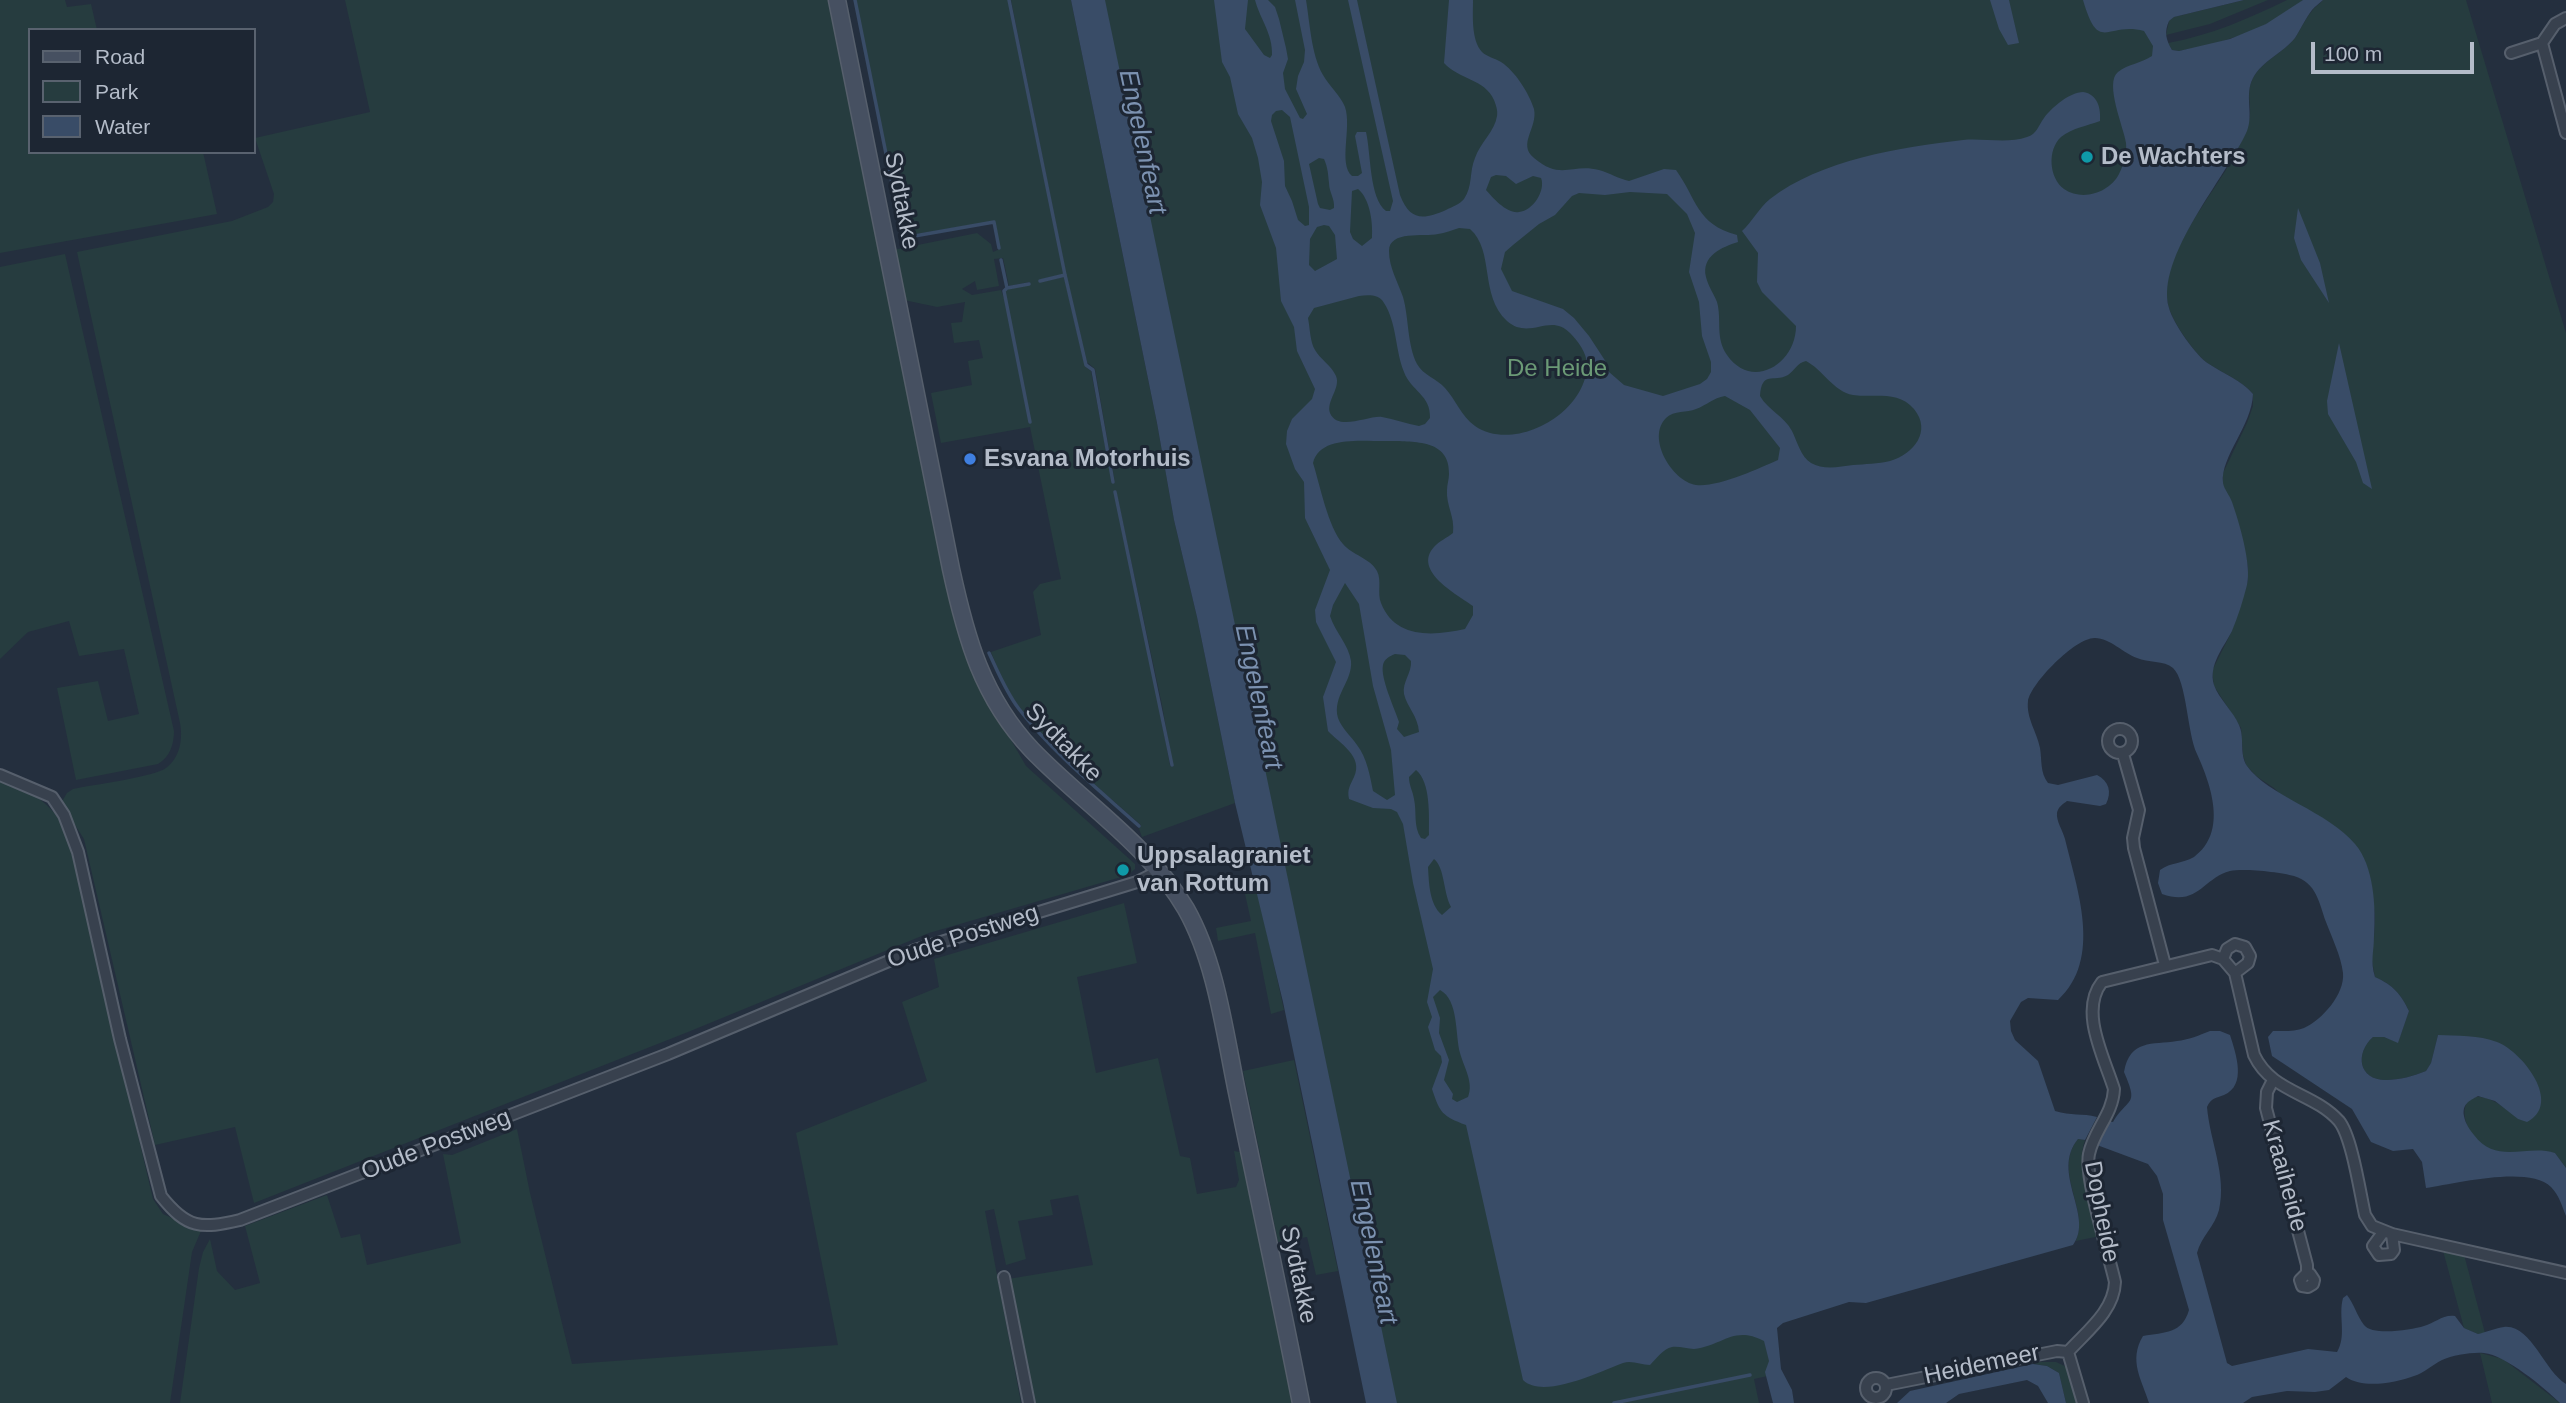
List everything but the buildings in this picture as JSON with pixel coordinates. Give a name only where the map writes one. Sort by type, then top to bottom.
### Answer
[{"type":"street","name":"Sydtakke","points":[[838,0],[962,623],[973,656],[991,694],[1031,749],[1131,841],[1158,871],[1191,918],[1214,987],[1301,1403]]},
{"type":"street","points":[[2511,53],[2542,43],[2555,24],[2566,18]]},
{"type":"street","points":[[2542,43],[2566,134]]},
{"type":"street","points":[[2123,754],[2139,810],[2133,838],[2134,848],[2165,965]]},
{"type":"street","name":"Oude Postweg","points":[[0,775],[52,797],[64,815],[78,852],[120,1039],[161,1196],[185,1221],[210,1227],[240,1220],[498,1122],[915,950],[1137,882],[1158,871]]},
{"type":"street","name":"Dopheide","points":[[2068,1352],[2107,1309],[2114,1297],[2115,1282],[2088,1170],[2090,1149],[2108,1115],[2114,1088],[2091,1010],[2093,993],[2102,982],[2165,965],[2212,955],[2223,959],[2227,949],[2235,944],[2245,947],[2250,956],[2248,963],[2235,973]]},
{"type":"street","points":[[2223,959],[2235,973],[2254,1055],[2260,1067],[2273,1080],[2322,1107],[2340,1122],[2347,1138],[2365,1215],[2372,1226],[2566,1273]]},
{"type":"street","name":"Kraaiheide","points":[[2273,1080],[2267,1092],[2266,1108],[2307,1273]]},
{"type":"street","points":[[1004,1277],[1029,1403]]},
{"type":"street","name":"Heidemeer","points":[[1886,1385],[2049,1351],[2068,1352],[2083,1403]]},
{"type":"green space","points":[[0,0],[65,0],[67,7],[91,4],[97,28],[28,28],[28,154],[203,154],[217,214],[0,253]]},
{"type":"green space","points":[[345,0],[828,0],[834,15],[953,614],[977,681],[1026,766],[1135,864],[1135,869],[1128,875],[929,933],[688,1032],[254,1203],[235,1127],[155,1145],[84,839],[61,803],[73,789],[136,778],[166,768],[175,759],[181,735],[77,252],[232,221],[268,207],[273,202],[274,194],[256,138],[370,112]]},
{"type":"green space","points":[[855,0],[1008,0],[1064,274],[1039,282],[1064,277],[1085,366],[1091,371],[1112,482],[1115,483],[1095,369],[1087,362],[1066,275],[1011,0],[1071,0],[1157,423],[1174,520],[1235,803],[1142,837],[1139,829],[1141,825],[1063,755],[1034,725],[1012,696],[991,652],[1041,635],[1033,592],[1040,584],[1061,579],[1030,427],[941,443],[931,393],[972,385],[968,361],[983,358],[979,340],[954,343],[951,323],[962,322],[965,302],[937,307],[904,300],[893,250],[977,233],[991,244],[993,252],[1000,249],[995,221],[904,236]],"holes":[[[1003,258],[1009,286],[1030,284],[1005,290],[1006,304],[1001,290],[972,295],[962,289],[975,281],[977,290],[999,286],[994,259]],[[1116,491],[1162,705],[1173,767],[1170,765],[1138,597],[1114,492]]]},
{"type":"green space","name":"De Heide","points":[[1102,0],[2139,0],[2157,19],[2167,132],[1767,1321],[1772,1375],[1754,1379],[1759,1403],[1395,1403]]},
{"type":"green space","points":[[2244,0],[2268,0],[2210,24],[2166,35],[2169,21],[2174,17]]},
{"type":"green space","points":[[2287,0],[2303,0],[2277,19],[2245,34],[2179,51],[2172,50],[2168,43],[2229,26]]},
{"type":"green space","points":[[2323,0],[2466,0],[2566,333],[2566,1168],[2555,1153],[2499,1152],[2479,1143],[2466,1121],[2468,1101],[2476,1097],[2488,1099],[2506,1109],[2438,1035],[2431,1063],[2426,1071],[2386,1080],[2370,1076],[2365,1071],[2362,1058],[2367,1043],[2373,1037],[2384,1037],[2398,1042],[2409,1011],[2396,991],[2375,977],[2371,956],[2375,916],[2371,883],[2274,788],[2256,776],[2246,765],[2241,728],[2214,686],[2212,671],[2231,633],[2248,581],[2248,567],[2233,506],[2223,486],[2223,473],[2247,423],[2253,406],[2253,394],[2238,381],[2209,364],[2192,347],[2180,331],[2169,308],[2167,288],[2179,247],[2245,133],[2250,115],[2249,92],[2253,78],[2295,38],[2310,14]]},
{"type":"green space","points":[[65,254],[174,731],[170,750],[166,758],[158,764],[76,780],[57,688],[98,681],[108,721],[139,714],[124,649],[79,656],[69,621],[28,632],[0,659],[0,267]]},
{"type":"green space","points":[[0,775],[43,802],[62,824],[71,851],[153,1199],[163,1214],[201,1231],[192,1252],[170,1403],[0,1403]]},
{"type":"green space","points":[[1243,885],[1257,888],[1284,1010],[1271,1014],[1255,933],[1218,941],[1216,928],[1251,921]]},
{"type":"green space","points":[[1124,903],[1137,963],[1077,977],[1096,1073],[1158,1058],[1180,1156],[1190,1158],[1197,1194],[1236,1187],[1239,1180],[1234,1151],[1245,1153],[1294,1403],[1034,1403],[1008,1279],[1093,1265],[1078,1195],[1050,1200],[1053,1215],[1018,1221],[1026,1259],[1006,1265],[994,1209],[985,1211],[1021,1403],[180,1403],[199,1268],[210,1239],[217,1271],[235,1290],[260,1283],[245,1226],[327,1195],[341,1238],[360,1234],[367,1265],[461,1243],[443,1154],[452,1155],[517,1129],[572,1364],[838,1345],[796,1133],[927,1081],[902,1002],[939,987],[934,959]]},
{"type":"green space","points":[[1294,1060],[1338,1271],[1316,1275],[1307,1237],[1278,1242],[1243,1071]]},
{"type":"green space","points":[[2078,1139],[2085,1140],[2082,1151],[2084,1175],[2100,1236],[2076,1241],[2079,1216],[2069,1164],[2071,1152]]},
{"type":"green space","points":[[2442,1247],[2463,1251],[2485,1333],[2478,1334],[2464,1328]]},
{"type":"green space","points":[[2480,1353],[2503,1359],[2560,1403],[2492,1403]]},
{"type":"green space","points":[[2056,1362],[2067,1367],[2078,1403],[2066,1403],[2059,1373],[2047,1366],[2033,1364]]},
{"type":"water","name":"Engelenfeart","points":[[1071,0],[1105,0],[1397,1403],[1366,1403],[1283,1002],[1235,803],[1174,520],[1157,423]]},
{"type":"water","name":"De Heide","points":[[1214,0],[1248,0],[1245,29],[1264,55],[1270,58],[1272,47],[1255,0],[1268,0],[1275,7],[1286,48],[1288,59],[1283,73],[1285,89],[1303,119],[1307,114],[1296,89],[1305,50],[1295,0],[1306,0],[1313,48],[1319,67],[1345,107],[1345,154],[1348,170],[1352,176],[1362,173],[1355,136],[1357,132],[1366,132],[1376,196],[1380,205],[1390,211],[1393,201],[1348,0],[1357,0],[1400,195],[1413,214],[1431,216],[1464,199],[1469,189],[1475,158],[1497,116],[1490,93],[1444,63],[1449,0],[1473,0],[1473,27],[1478,47],[1484,54],[1501,62],[1511,71],[1532,103],[1534,116],[1527,147],[1534,158],[1552,169],[1590,168],[1629,181],[1664,169],[1676,170],[1705,217],[1723,230],[1737,235],[1738,242],[1710,258],[1705,270],[1706,277],[1717,302],[1723,349],[1737,366],[1760,372],[1771,368],[1789,352],[1796,326],[1762,292],[1757,282],[1758,253],[1742,231],[1770,199],[1813,174],[1888,151],[1963,140],[2012,140],[2030,136],[2056,105],[2083,92],[2088,93],[2098,103],[2100,121],[2061,137],[2053,149],[2052,164],[2055,178],[2064,189],[2079,195],[2095,193],[2115,180],[2126,155],[2126,143],[2114,95],[2114,78],[2122,69],[2152,56],[2153,46],[2144,31],[2100,31],[2094,27],[2083,0],[2244,0],[2174,17],[2169,21],[2166,36],[2172,50],[2179,51],[2230,39],[2266,24],[2303,0],[2323,0],[2312,10],[2295,38],[2253,78],[2249,91],[2250,118],[2247,131],[2182,242],[2172,265],[2167,288],[2171,314],[2192,347],[2209,364],[2238,381],[2253,394],[2247,418],[2223,473],[2223,483],[2232,502],[2244,544],[2248,566],[2247,585],[2232,631],[2215,663],[2214,685],[2239,725],[2247,766],[2269,786],[2344,833],[2355,844],[2366,864],[2374,900],[2372,961],[2375,977],[2396,991],[2409,1011],[2398,1043],[2384,1037],[2373,1037],[2367,1043],[2362,1058],[2365,1071],[2377,1079],[2386,1080],[2426,1071],[2431,1063],[2438,1035],[2483,1038],[2507,1048],[2518,1056],[2535,1079],[2541,1103],[2537,1114],[2527,1122],[2518,1119],[2495,1101],[2478,1096],[2465,1106],[2465,1121],[2474,1135],[2492,1149],[2502,1152],[2555,1153],[2566,1168],[2566,1216],[2551,1187],[2526,1177],[2472,1180],[2426,1188],[2422,1162],[2413,1149],[2393,1151],[2371,1142],[2352,1109],[2272,1056],[2268,1037],[2273,1031],[2297,1030],[2311,1024],[2331,1005],[2343,981],[2342,967],[2319,901],[2308,883],[2302,879],[2252,870],[2230,871],[2184,897],[2162,894],[2158,883],[2160,870],[2194,857],[2211,835],[2214,822],[2211,794],[2194,745],[2181,684],[2173,668],[2137,658],[2106,640],[2095,638],[2077,645],[2056,662],[2037,683],[2028,701],[2040,748],[2042,771],[2048,783],[2058,785],[2097,775],[2108,787],[2106,804],[2100,806],[2067,801],[2057,813],[2080,901],[2083,944],[2080,965],[2072,983],[2058,1000],[2028,998],[2021,1002],[2010,1021],[2015,1040],[2038,1061],[2055,1111],[2097,1117],[2085,1140],[2078,1139],[2068,1166],[2079,1221],[2078,1234],[2073,1245],[1866,1303],[1849,1302],[1783,1323],[1777,1328],[1781,1369],[1792,1390],[1794,1403],[1773,1403],[1765,1372],[1769,1361],[1764,1341],[1744,1335],[1694,1349],[1672,1347],[1650,1365],[1626,1362],[1558,1386],[1532,1385],[1523,1380],[1466,1125],[1443,1113],[1432,1089],[1442,1062],[1428,1027],[1432,1017],[1427,1002],[1433,969],[1413,883],[1403,824],[1397,812],[1391,809],[1373,808],[1349,799],[1356,763],[1349,751],[1328,731],[1323,697],[1336,662],[1316,622],[1315,610],[1330,570],[1305,518],[1304,482],[1295,469],[1286,444],[1292,419],[1312,399],[1315,389],[1297,351],[1294,327],[1281,301],[1276,248],[1260,205],[1262,182],[1258,158],[1252,138],[1238,114],[1230,77],[1222,62]],"holes":[[[1282,110],[1290,117],[1309,207],[1309,225],[1305,226],[1298,220],[1285,186],[1284,161],[1271,121],[1276,111]],[[1319,158],[1324,159],[1326,165],[1334,205],[1330,210],[1320,208],[1309,164]],[[1506,176],[1516,184],[1533,176],[1541,178],[1540,194],[1529,208],[1514,212],[1501,205],[1486,190],[1491,177]],[[1358,189],[1370,211],[1372,238],[1362,246],[1353,239],[1350,232],[1352,191]],[[1579,193],[1667,194],[1687,214],[1695,233],[1689,272],[1699,302],[1702,336],[1711,362],[1711,372],[1700,384],[1663,396],[1624,385],[1609,372],[1606,362],[1574,318],[1563,309],[1512,291],[1501,269],[1505,252],[1539,224],[1555,215],[1572,196]],[[1329,226],[1335,235],[1337,259],[1315,271],[1309,265],[1310,239],[1317,227]],[[1459,228],[1470,229],[1478,238],[1493,299],[1507,321],[1524,328],[1547,325],[1562,327],[1579,343],[1587,361],[1584,383],[1575,399],[1545,424],[1509,435],[1491,433],[1475,426],[1466,418],[1445,388],[1417,364],[1411,348],[1403,297],[1390,263],[1389,251],[1391,244],[1401,237],[1438,234]],[[1359,296],[1379,298],[1391,319],[1404,372],[1424,398],[1430,418],[1419,426],[1382,417],[1347,422],[1334,419],[1329,408],[1337,385],[1336,376],[1317,353],[1311,339],[1308,318],[1314,308]],[[1806,361],[1846,393],[1893,397],[1908,403],[1919,417],[1921,433],[1918,441],[1899,458],[1885,462],[1831,467],[1811,463],[1802,453],[1789,426],[1760,396],[1766,380],[1788,375]],[[1725,396],[1750,410],[1780,448],[1778,460],[1738,477],[1705,485],[1696,485],[1678,476],[1660,447],[1661,426],[1669,415],[1696,409]],[[1357,441],[1419,443],[1437,448],[1444,454],[1448,463],[1447,496],[1453,533],[1434,547],[1429,556],[1429,565],[1448,589],[1473,606],[1473,615],[1465,629],[1440,633],[1416,632],[1396,623],[1387,615],[1381,603],[1377,571],[1347,548],[1338,537],[1329,517],[1313,463],[1317,454],[1325,447]],[[1345,583],[1359,604],[1373,686],[1391,750],[1395,795],[1387,800],[1373,791],[1363,756],[1338,718],[1338,703],[1349,675],[1351,661],[1348,649],[1330,616],[1333,605]],[[1395,654],[1405,655],[1411,661],[1404,694],[1417,721],[1419,732],[1404,737],[1397,729],[1399,722],[1384,678],[1383,665]],[[1416,770],[1427,791],[1429,835],[1425,839],[1421,838],[1417,829],[1409,777]],[[1434,859],[1440,868],[1451,907],[1442,915],[1434,905],[1428,867]],[[1440,990],[1446,995],[1453,1010],[1460,1053],[1469,1080],[1468,1097],[1457,1102],[1452,1099],[1453,1094],[1444,1080],[1449,1060],[1439,1033],[1440,1018],[1433,997]]]},
{"type":"water","points":[[1990,0],[2009,0],[2019,43],[2008,45],[1999,29]]},
{"type":"water","points":[[2298,208],[2320,263],[2329,303],[2301,260],[2294,238]]},
{"type":"water","points":[[2339,343],[2372,489],[2363,483],[2356,462],[2328,414],[2327,401]]},
{"type":"water","points":[[2210,1031],[2230,1035],[2238,1068],[2238,1077],[2231,1090],[2212,1100],[2207,1107],[2220,1171],[2221,1197],[2217,1216],[2197,1253],[2227,1363],[2232,1366],[2308,1349],[2337,1352],[2341,1339],[2343,1298],[2347,1295],[2364,1325],[2375,1330],[2410,1329],[2451,1316],[2455,1316],[2464,1328],[2478,1334],[2504,1327],[2514,1328],[2530,1340],[2558,1378],[2566,1384],[2566,1403],[2560,1403],[2535,1381],[2503,1360],[2479,1353],[2446,1358],[2418,1375],[2389,1383],[2361,1383],[2346,1377],[2329,1390],[2287,1391],[2252,1397],[2243,1403],[2149,1403],[2136,1362],[2139,1345],[2143,1336],[2177,1328],[2189,1310],[2163,1220],[2163,1194],[2157,1176],[2148,1164],[2097,1145],[2107,1121],[2113,1122],[2130,1100],[2131,1091],[2124,1072],[2131,1054],[2143,1046],[2185,1040]]},
{"type":"water","points":[[2033,1364],[2047,1366],[2059,1373],[2066,1403],[2048,1403],[2038,1386],[2027,1380],[1959,1394],[1946,1403],[1897,1403],[1910,1391]]},
{"type":"waterway","points":[[855,0],[903,238],[994,222],[999,248]]},
{"type":"waterway","points":[[1009,0],[1065,275],[1086,365],[1093,370],[1113,482]]},
{"type":"waterway","points":[[1001,260],[1007,288],[1004,291],[1030,422]]},
{"type":"waterway","points":[[1040,281],[1065,275]]},
{"type":"waterway","points":[[1007,288],[1029,284]]},
{"type":"waterway","points":[[1115,492],[1172,765]]},
{"type":"waterway","points":[[989,653],[1010,696],[1032,725],[1076,770],[1139,826]]},
{"type":"waterway","points":[[1614,1403],[1750,1375]]},
{"type":"place","name":"De Wachters","points":[[2087,157]]},
{"type":"place","name":"Esvana Motorhuis","points":[[970,459]]},
{"type":"place","name":"Uppsalagraniet van Rottum","points":[[1123,870]]}]
